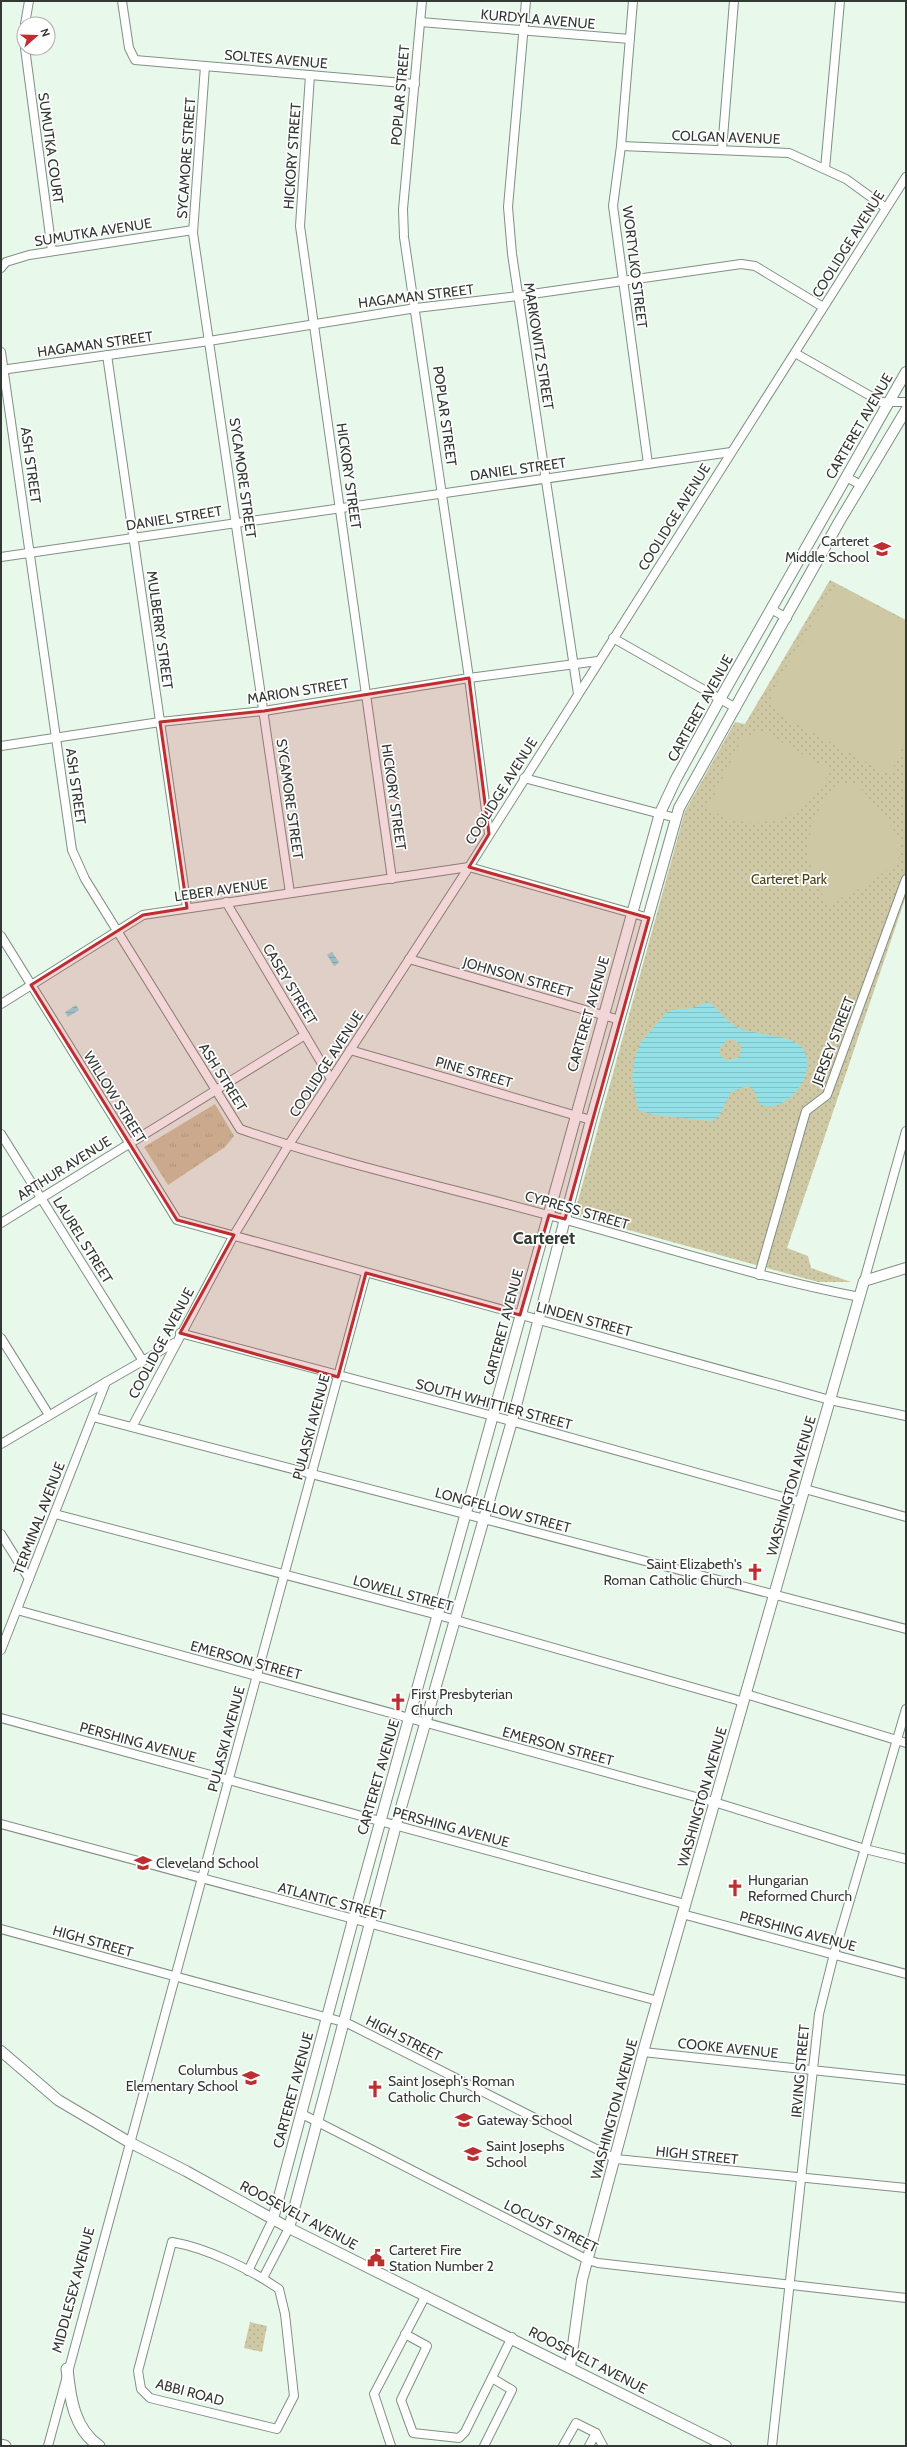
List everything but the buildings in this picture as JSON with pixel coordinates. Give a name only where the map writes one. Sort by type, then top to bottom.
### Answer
[{"type":"main road","points":[[67,2369],[71,2396],[77,2418],[88,2436],[99,2446]]},
{"type":"main road","points":[[1,2445],[5,2446]]},
{"type":"street","points":[[27,16],[28,1]]},
{"type":"street","name":"SOLTES AVENUE","points":[[122,1],[129,48],[135,60],[415,84]]},
{"type":"street","name":"POPLAR STREET","points":[[422,1],[403,209],[404,237],[443,492],[489,834]]},
{"type":"street","name":"MARKOWITZ STREET","points":[[526,1],[508,207],[518,296],[578,694]]},
{"type":"street","name":"WORTYLKO STREET","points":[[633,1],[621,146],[613,206],[648,464]]},
{"type":"street","points":[[722,150],[734,1]]},
{"type":"street","points":[[825,169],[840,1]]},
{"type":"street","name":"KURDYLA AVENUE","points":[[420,22],[630,39]]},
{"type":"street","name":"SUMUTKA COURT","points":[[26,56],[52,251]]},
{"type":"street","name":"SYCAMORE STREET","points":[[205,66],[193,230],[290,893]]},
{"type":"street","name":"HICKORY STREET","points":[[310,75],[300,226],[392,879]]},
{"type":"street","name":"COLGAN AVENUE","points":[[621,146],[789,153],[846,179],[886,208]]},
{"type":"street","name":"COOLIDGE AVENUE","points":[[132,1427],[180,1333],[234,1235],[288,1146],[469,868],[524,778],[730,452],[795,353],[906,177]]},
{"type":"street","name":"SUMUTKA AVENUE","points":[[1,268],[6,262],[52,251],[193,230]]},
{"type":"street","name":"HAGAMAN STREET","points":[[2,370],[209,341],[313,323],[416,308],[518,296],[741,264],[755,266],[824,307]]},
{"type":"street","name":"ASH STREET","points":[[1,352],[2,370],[30,553],[72,850],[86,879],[240,1129],[288,1146]]},
{"type":"street","points":[[795,353],[881,402],[906,402]]},
{"type":"street","name":"MULBERRY STREET","points":[[107,355],[187,908]]},
{"type":"street","name":"CARTERET AVENUE","points":[[273,2219],[302,2114],[352,1920],[660,814],[676,779],[720,699],[906,372]]},
{"type":"street","points":[[263,2278],[289,2228],[342,2022],[396,1825],[455,1620],[482,1519],[512,1421],[591,1120],[679,808],[861,484],[906,410]]},
{"type":"street","name":"DANIEL STREET","points":[[1,557],[443,492],[546,479],[730,452]]},
{"type":"street","points":[[846,477],[861,484]]},
{"type":"street","points":[[771,609],[787,618]]},
{"type":"street","points":[[613,638],[736,708]]},
{"type":"street","name":"MARION STREET","points":[[1,746],[160,722],[264,711],[469,678],[598,661]]},
{"type":"street","points":[[524,778],[676,818]]},
{"type":"street","points":[[469,868],[649,918]]},
{"type":"street","name":"LEBER AVENUE","points":[[1,1004],[143,916],[226,902],[469,868]]},
{"type":"street","name":"JERSEY STREET","points":[[759,1274],[806,1111],[828,1095],[906,879]]},
{"type":"street","name":"CASEY STREET","points":[[226,902],[331,1079]]},
{"type":"street","name":"WILLOW STREET","points":[[1,936],[175,1218],[234,1235]]},
{"type":"street","name":"JOHNSON STREET","points":[[409,959],[620,1020]]},
{"type":"street","name":"ARTHUR AVENUE","points":[[1,1222],[305,1035]]},
{"type":"street","name":"PINE STREET","points":[[350,1050],[591,1120]]},
{"type":"street","points":[[864,1281],[906,1131]]},
{"type":"street","name":"LAUREL STREET","points":[[1,1134],[143,1361]]},
{"type":"street","name":"CYPRESS STREET","points":[[288,1146],[549,1215],[759,1274],[860,1297]]},
{"type":"street","name":"LINDEN STREET","points":[[234,1235],[366,1273],[830,1400],[906,1416]]},
{"type":"street","points":[[864,1281],[906,1268]]},
{"type":"street","name":"PULASKI AVENUE","points":[[129,2142],[366,1273]]},
{"type":"street","name":"WASHINGTON AVENUE","points":[[570,2367],[577,2304],[643,2052],[864,1281]]},
{"type":"street","name":"SOUTH WHITTIER STREET","points":[[180,1333],[338,1377],[512,1421],[801,1502]]},
{"type":"street","points":[[1,1338],[49,1415]]},
{"type":"street","points":[[1,1444],[175,1343]]},
{"type":"street","name":"TERMINAL AVENUE","points":[[1,1650],[106,1382]]},
{"type":"street","name":"LONGFELLOW STREET","points":[[92,1417],[906,1629]]},
{"type":"street","points":[[805,1489],[906,1517]]},
{"type":"street","name":"LOWELL STREET","points":[[54,1514],[284,1576],[438,1615],[906,1743]]},
{"type":"street","points":[[1,1534],[29,1579]]},
{"type":"street","name":"EMERSON STREET","points":[[17,1610],[714,1802],[865,1849],[906,1859]]},
{"type":"street","name":"IRVING STREET","points":[[772,2446],[803,2178],[819,2014],[834,1954],[906,1709]]},
{"type":"street","name":"PERSHING AVENUE","points":[[1,1718],[396,1825],[906,1974]]},
{"type":"street","name":"ATLANTIC STREET","points":[[1,1824],[201,1880],[658,2001]]},
{"type":"street","name":"HIGH STREET","points":[[1,1929],[342,2022],[616,2159],[906,2188]]},
{"type":"street","name":"ROOSEVELT AVENUE","points":[[1,2051],[58,2100],[129,2142],[186,2170],[289,2228],[426,2295],[726,2446]]},
{"type":"street","name":"COOKE AVENUE","points":[[643,2052],[906,2080]]},
{"type":"street","name":"LOCUST STREET","points":[[302,2114],[588,2260],[598,2263],[906,2298]]},
{"type":"street","name":"MIDDLESEX AVENUE","points":[[48,2446],[67,2369],[129,2142]]},
{"type":"street","points":[[248,2271],[273,2219]]},
{"type":"street","name":"ABBI ROAD","points":[[172,2242],[192,2245],[263,2278],[279,2289],[285,2314],[294,2396],[277,2429],[150,2398],[141,2389],[138,2371],[172,2242]]},
{"type":"street","points":[[391,2446],[374,2394],[426,2295]]},
{"type":"street","points":[[405,2334],[427,2346],[401,2400],[413,2433],[458,2438],[465,2432],[512,2338]]},
{"type":"street","points":[[484,2446],[512,2390],[492,2378]]},
{"type":"street","points":[[563,2446],[576,2423],[596,2433],[603,2446]]},
{"type":"street","points":[[590,2446],[596,2433]]},
{"type":"highlighted area","points":[[469,678],[489,834],[469,867],[649,918],[565,1219],[549,1215],[520,1315],[366,1273],[338,1377],[180,1333],[234,1235],[177,1220],[31,985],[143,915],[187,908],[160,722],[264,711]]},
{"type":"green space","name":"Carteret Park","points":[[830,580],[906,620],[906,896],[787,1248],[808,1256],[811,1268],[851,1282],[818,1282],[574,1215],[685,811],[735,722],[745,724]]},
{"type":"green space","points":[[836,584],[906,622],[906,741],[890,775],[777,713],[770,695]]},
{"type":"green space","points":[[762,731],[830,770],[816,794],[805,805],[793,813],[779,819],[750,823],[721,816],[708,808],[742,738]]},
{"type":"green space","points":[[857,783],[899,837],[898,862],[865,886],[829,904],[812,873],[809,857],[809,842],[812,827],[818,812],[838,784]]},
{"type":"green space","points":[[215,1104],[234,1136],[225,1147],[168,1185],[144,1147]]},
{"type":"green space","points":[[250,2322],[267,2326],[262,2352],[244,2348]]},
{"type":"water","points":[[332,952],[339,962],[334,966],[327,955]]},
{"type":"water","points":[[708,1002],[727,1020],[741,1029],[776,1036],[801,1046],[805,1052],[807,1062],[806,1073],[796,1092],[787,1100],[778,1105],[769,1106],[759,1104],[754,1090],[747,1086],[731,1092],[719,1116],[712,1121],[654,1115],[638,1110],[632,1077],[635,1057],[641,1042],[667,1012],[676,1009],[689,1009]],"holes":[[[727,1040],[734,1040],[741,1045],[740,1057],[726,1061],[720,1054],[720,1048]]]},
{"type":"water","points":[[76,1005],[79,1010],[68,1017],[65,1012]]},
{"type":"place","name":"Carteret Middle School","points":[[882,549]]},
{"type":"place","name":"Saint Elizabeth's Roman Catholic Church","points":[[755,1572]]},
{"type":"place","name":"First Presbyterian Church","points":[[398,1702]]},
{"type":"place","name":"Cleveland School","points":[[143,1863]]},
{"type":"place","name":"Hungarian Reformed Church","points":[[735,1888]]},
{"type":"place","name":"Columbus Elementary School","points":[[251,2078]]},
{"type":"place","name":"Saint Joseph's Roman Catholic Church","points":[[375,2089]]},
{"type":"place","name":"Gateway School","points":[[464,2120]]},
{"type":"place","name":"Saint Josephs School","points":[[473,2154]]},
{"type":"place","name":"Carteret Fire Station Number 2","points":[[376,2258]]},
{"type":"district","name":"Carteret","points":[[544,1238]]}]
